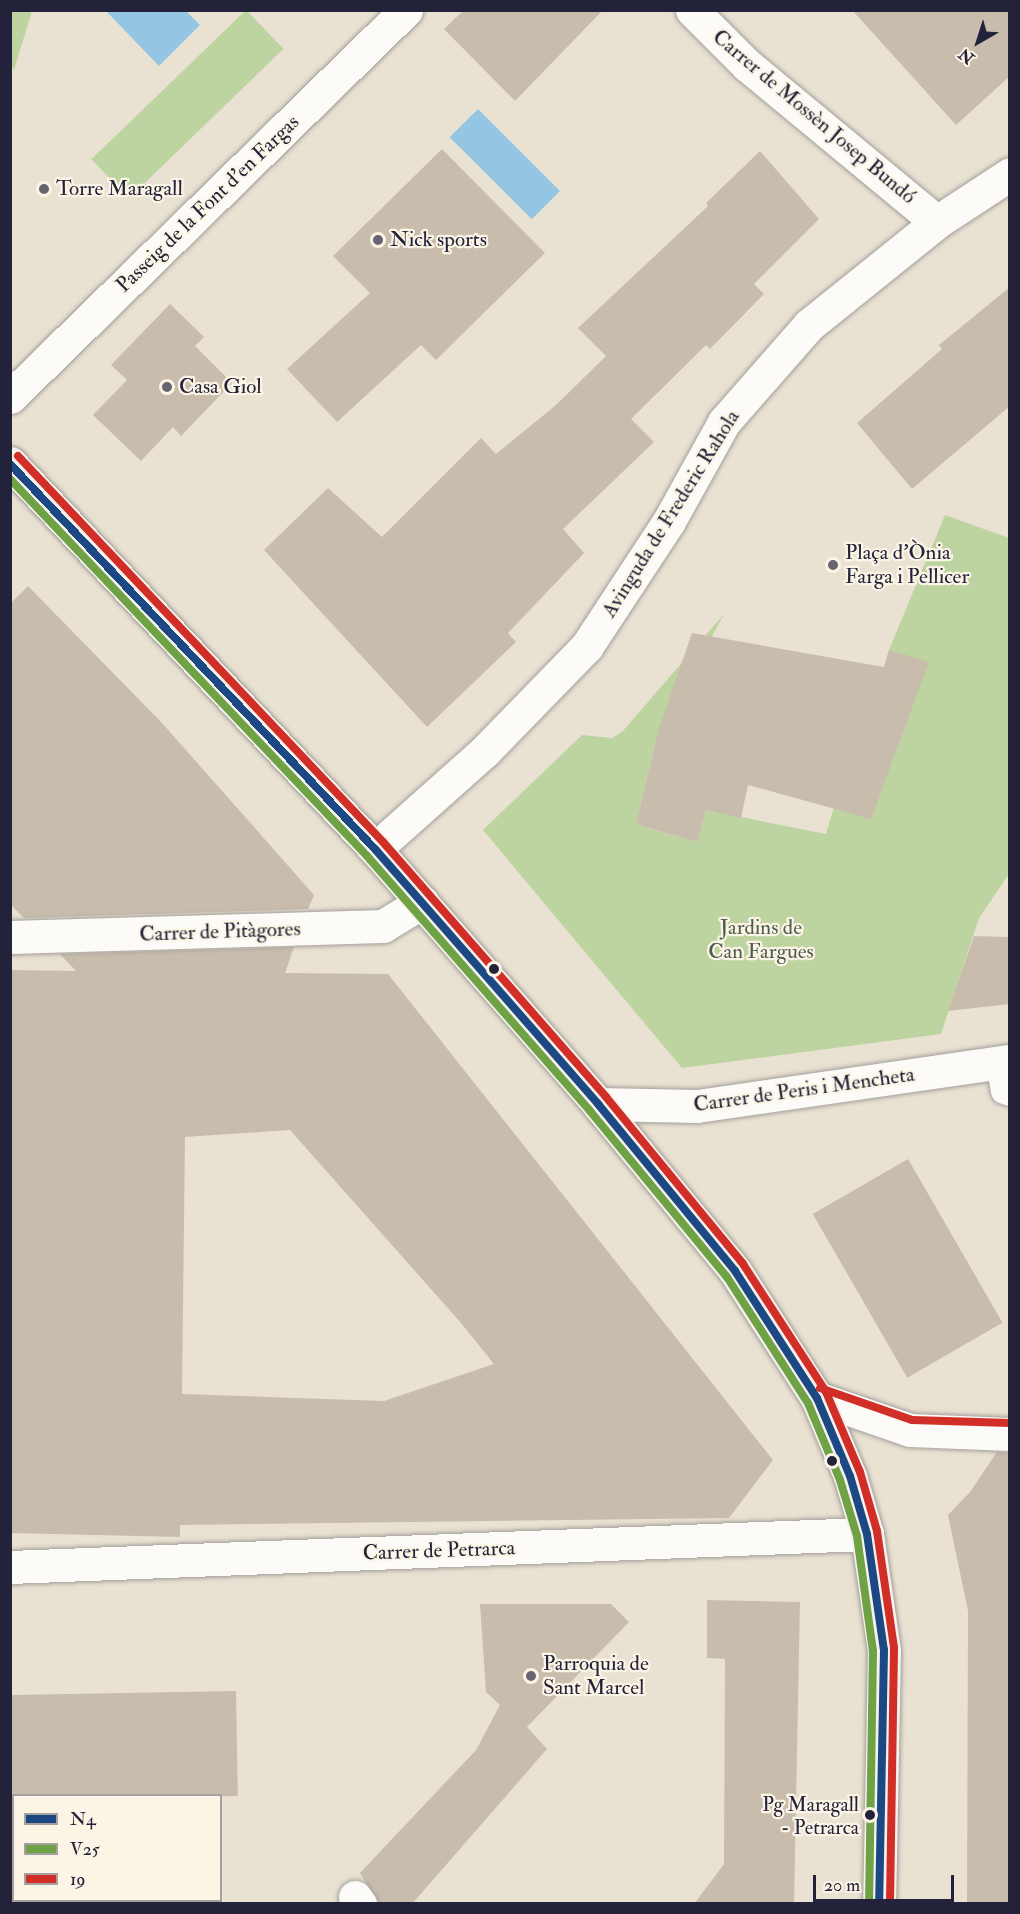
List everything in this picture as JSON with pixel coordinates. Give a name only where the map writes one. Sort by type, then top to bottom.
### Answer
[{"type":"street","name":"Passeig de la Font d'en Fargas","points":[[10,397],[406,10]]},
{"type":"street","name":"Carrer de Mossèn Josep Bundó","points":[[692,10],[747,65],[937,222]]},
{"type":"street","name":"Avinguda de Frederic Rahola","points":[[375,849],[485,751],[587,646],[669,522],[724,422],[809,325],[937,222],[1010,174]]},
{"type":"street","points":[[10,463],[375,849],[598,1104],[735,1271],[817,1398],[850,1476],[867,1534],[884,1650],[879,1904]]},
{"type":"street","name":"Carrer de Pitàgores","points":[[10,937],[383,926],[422,902]]},
{"type":"street","name":"Carrer de Peris i Mencheta","points":[[598,1104],[697,1106],[1004,1062]]},
{"type":"street","points":[[817,1398],[910,1430],[1010,1434]]},
{"type":"street","name":"Carrer de Petrarca","points":[[10,1567],[867,1534]]},
{"type":"lane","points":[[1004,1062],[1004,1091],[1010,1093]]},
{"type":"green space","points":[[11,10],[32,11],[14,70],[11,66]]},
{"type":"green space","points":[[246,10],[284,49],[129,198],[91,159]]},
{"type":"green space","name":"Jardins de Can Fargues","points":[[945,515],[1009,538],[1009,874],[979,918],[941,1034],[682,1068],[483,830],[582,735],[612,738],[622,732],[724,614],[656,739],[636,824],[697,842],[706,810],[826,834],[834,807],[846,797],[889,650]]},
{"type":"water","points":[[106,11],[186,11],[200,25],[159,66]]},
{"type":"water","points":[[478,109],[560,191],[532,219],[450,137]]},
{"type":"building","points":[[464,10],[603,10],[515,101],[444,29]]},
{"type":"building","points":[[852,10],[1010,10],[1010,76],[956,125]]},
{"type":"building","name":"Nick sports","points":[[442,149],[545,253],[436,360],[421,345],[337,422],[287,369],[370,293],[333,256]]},
{"type":"building","points":[[760,151],[819,219],[754,284],[764,294],[710,349],[706,345],[631,419],[654,442],[563,529],[584,553],[508,633],[516,642],[427,727],[264,550],[328,488],[382,537],[481,438],[496,454],[556,405],[606,356],[578,328],[708,206],[706,203]]},
{"type":"building","points":[[1010,287],[1010,406],[912,489],[857,423],[942,349],[939,345]]},
{"type":"building","name":"Casa Giol","points":[[170,304],[204,337],[195,346],[232,383],[181,436],[173,427],[141,461],[93,415],[127,380],[111,365]]},
{"type":"building","points":[[28,586],[162,723],[314,895],[308,909],[24,918],[10,904],[10,604]]},
{"type":"building","points":[[692,633],[884,667],[889,650],[929,662],[871,819],[748,785],[741,818],[706,810],[697,842],[636,824],[658,731]]},
{"type":"building","points":[[974,936],[1010,937],[1010,1004],[948,1011]]},
{"type":"building","points":[[294,947],[285,973],[388,974],[773,1460],[729,1518],[180,1525],[180,1537],[10,1533],[10,970],[76,971],[60,954]],"holes":[[[290,1130],[461,1323],[494,1364],[384,1401],[182,1394],[185,1137]]]},
{"type":"building","points":[[908,1159],[1002,1323],[907,1378],[813,1214]]},
{"type":"building","points":[[997,1452],[1010,1453],[1010,1904],[967,1904],[968,1611],[948,1515],[970,1492]]},
{"type":"building","points":[[707,1600],[800,1602],[794,1904],[694,1904],[724,1864],[725,1659],[707,1658]]},
{"type":"building","points":[[480,1604],[611,1604],[629,1622],[527,1727],[547,1749],[412,1904],[379,1904],[360,1873],[476,1750],[500,1705],[486,1692]]},
{"type":"building","points":[[236,1691],[238,1796],[222,1796],[222,1794],[12,1794],[12,1800],[10,1695]]},
{"type":"transit line","name":"19","points":[[18,456],[383,842],[606,1097],[743,1264],[826,1392],[860,1472],[877,1531],[894,1648],[890,1904]]},
{"type":"transit line","name":"N4","points":[[10,464],[375,849],[598,1104],[735,1271],[817,1398],[850,1476],[867,1534],[884,1650],[879,1904]]},
{"type":"transit line","name":"V25","points":[[10,479],[367,856],[590,1111],[727,1277],[808,1403],[840,1480],[857,1536],[873,1651],[869,1904]]},
{"type":"transit line","name":"19","points":[[820,1388],[912,1420],[1010,1423]]},
{"type":"place","name":"Torre Maragall","points":[[44,189]]},
{"type":"place","name":"Nick sports","points":[[378,240]]},
{"type":"place","name":"Casa Giol","points":[[167,387]]},
{"type":"place","name":"Plaça d'Ònia Farga i Pellicer","points":[[833,565]]},
{"type":"place","name":"Parroquia de Sant Marcel","points":[[531,1676]]},
{"type":"place","name":"Pg Maragall - Petrarca","points":[[870,1815]]}]
